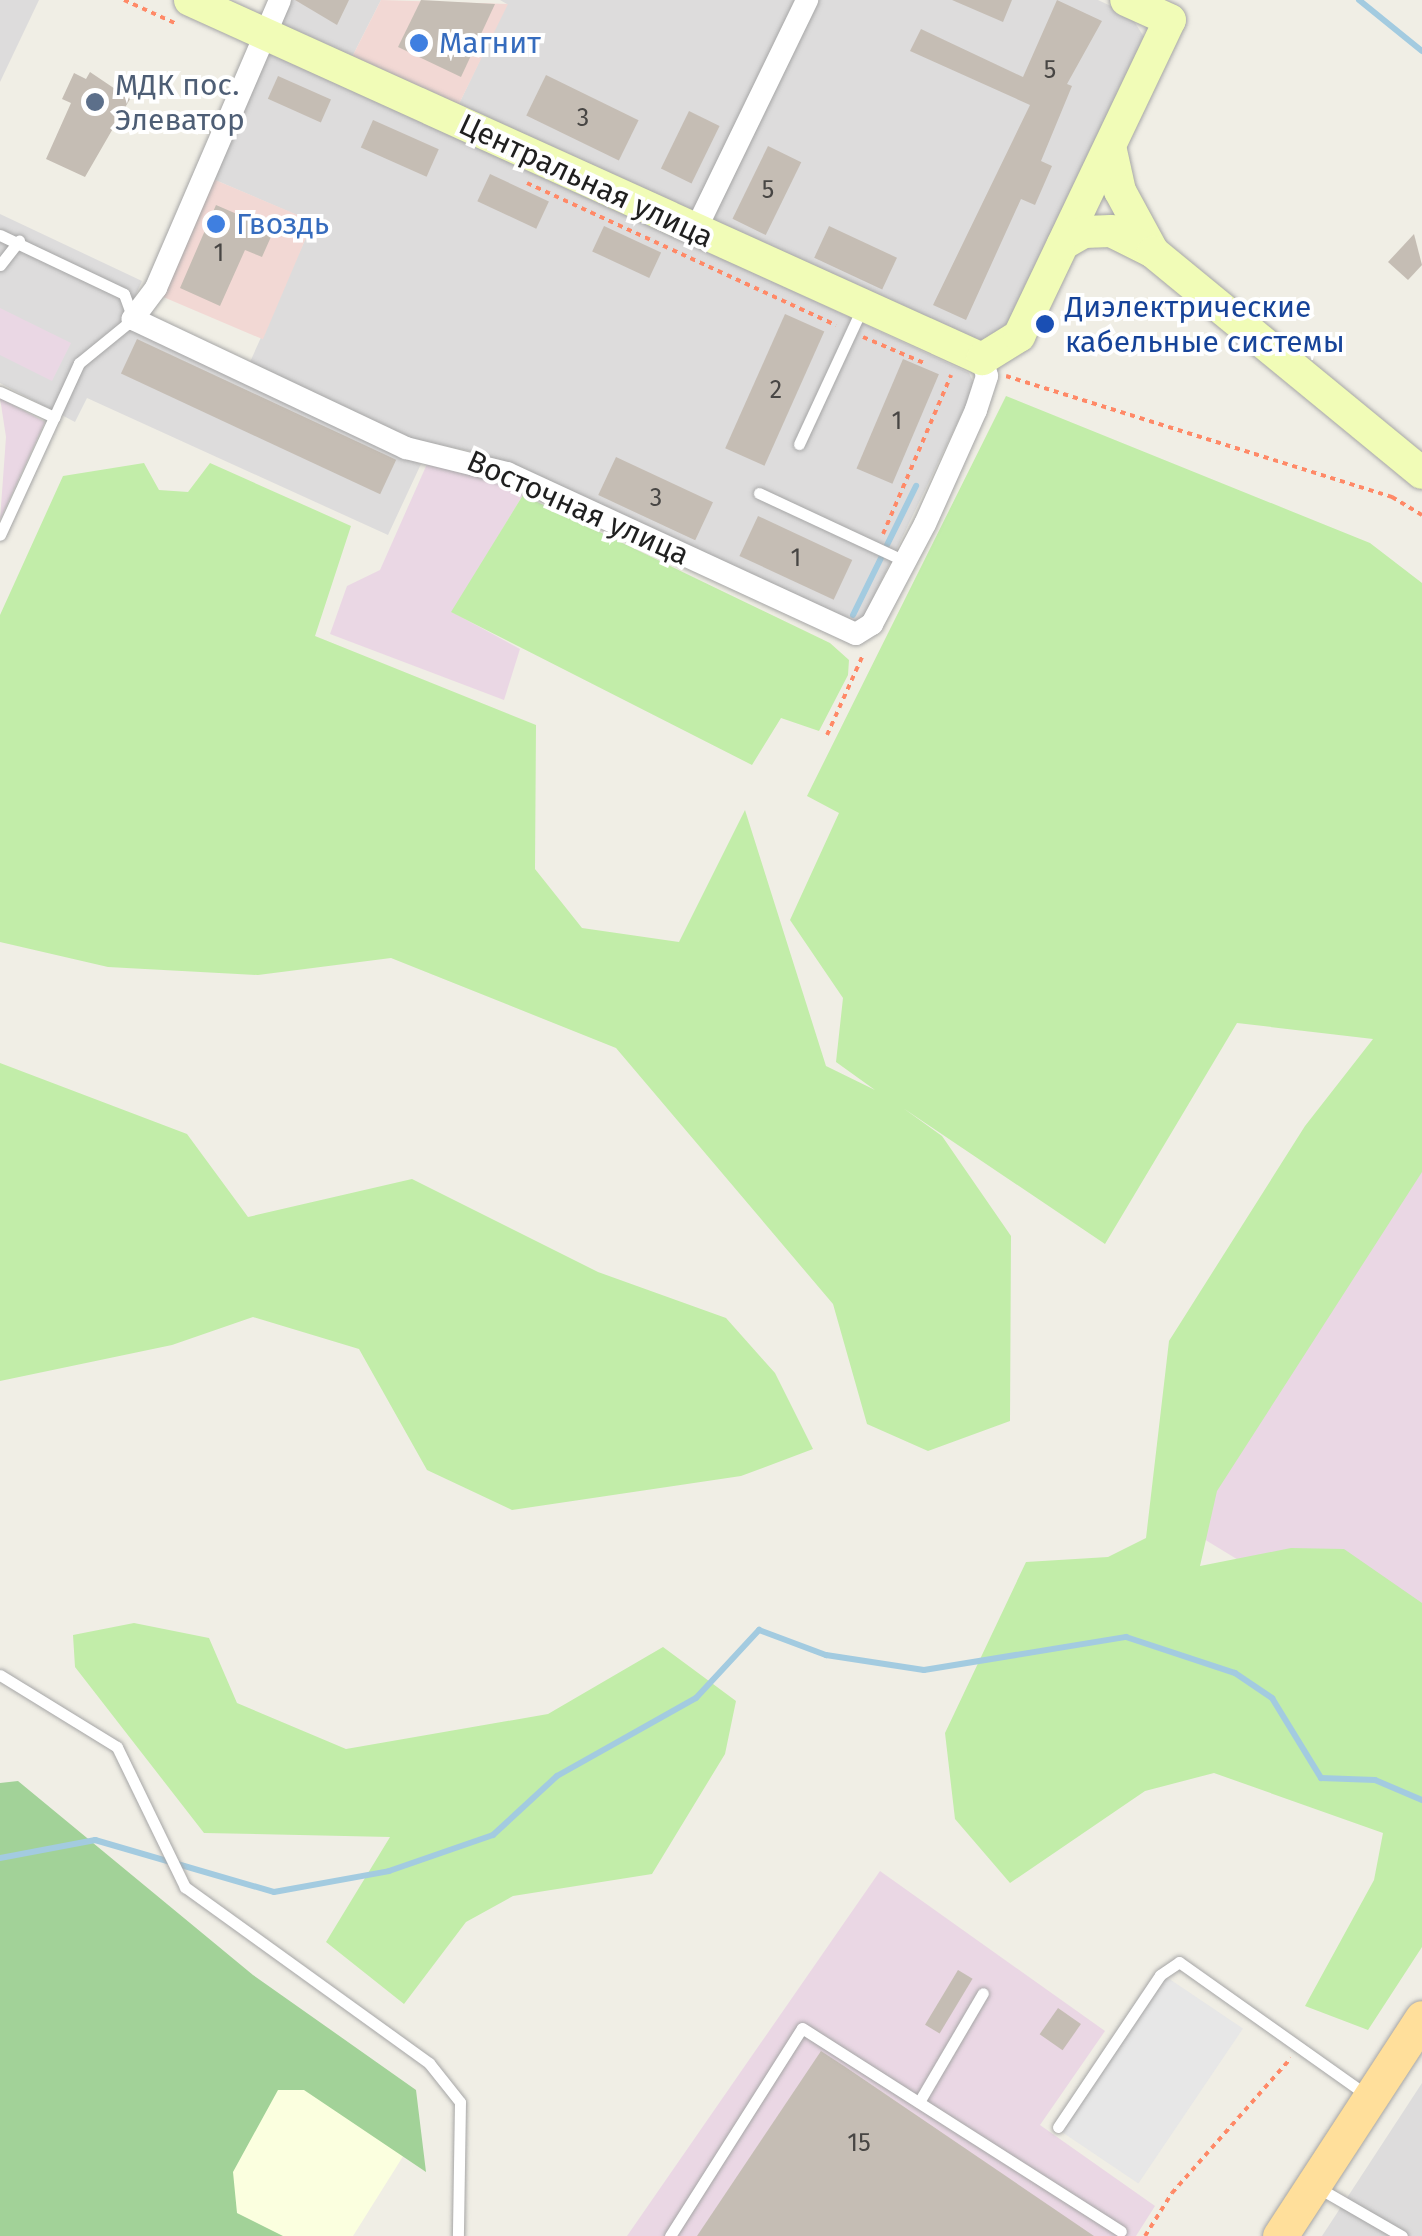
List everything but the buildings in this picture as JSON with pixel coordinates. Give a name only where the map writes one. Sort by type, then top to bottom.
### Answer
[{"type":"main road","points":[[1280,2236],[1422,2018]]},
{"type":"street","points":[[133,318],[143,295],[156,288],[280,0]]},
{"type":"street","points":[[695,231],[807,0]]},
{"type":"street","points":[[861,632],[905,560],[976,410],[987,376],[982,358],[1019,336],[1175,10],[1126,0]]},
{"type":"street","name":"Центральная улица","points":[[186,13],[264,33],[695,231],[856,320],[982,358]]},
{"type":"street","points":[[1110,146],[1120,191],[1153,252]]},
{"type":"street","points":[[1063,244],[1084,232],[1111,231],[1153,252],[1422,473]]},
{"type":"street","name":"Восточная улица","points":[[133,318],[406,448],[507,472],[861,632]]},
{"type":"lane","points":[[0,235],[20,241],[124,294],[133,318],[79,364],[0,535]]},
{"type":"lane","points":[[0,265],[20,241]]},
{"type":"lane","points":[[799,444],[856,320]]},
{"type":"lane","points":[[0,392],[54,418]]},
{"type":"lane","points":[[759,493],[905,560]]},
{"type":"lane","points":[[0,1674],[117,1747],[185,1887],[428,2063],[460,2102],[458,2236]]},
{"type":"lane","points":[[1058,2126],[1160,1974],[1179,1962],[1370,2097]]},
{"type":"lane","points":[[920,2102],[983,1993]]},
{"type":"lane","points":[[670,2236],[802,2028],[1121,2230]]},
{"type":"lane","points":[[1313,2185],[1402,2236]]},
{"type":"path","points":[[124,0],[146,10],[186,13]]},
{"type":"path","points":[[146,10],[150,0]]},
{"type":"path","points":[[517,179],[856,320],[953,376],[877,547]]},
{"type":"path","points":[[982,358],[1070,402],[1392,498],[1422,515]]},
{"type":"path","points":[[826,735],[862,659],[861,632]]},
{"type":"path","points":[[1145,2236],[1183,2180],[1302,2048]]},
{"type":"shaded area","points":[[0,0],[39,0],[0,82]]},
{"type":"shaded area","points":[[292,0],[381,0],[349,63],[278,30]]},
{"type":"shaded area","points":[[381,0],[508,4],[456,110],[349,63]]},
{"type":"shaded area","points":[[500,0],[798,0],[692,220],[456,110],[507,4]]},
{"type":"shaded area","points":[[818,0],[1098,0],[1130,15],[1148,43],[1006,336],[970,347],[707,227]]},
{"type":"shaded area","points":[[269,47],[969,373],[975,386],[863,619],[853,625],[480,453],[410,439],[250,362],[313,222],[208,177]]},
{"type":"shaded area","points":[[208,177],[313,222],[263,339],[158,295]]},
{"type":"shaded area","points":[[0,214],[142,281],[122,325],[421,464],[388,535],[87,398],[75,422],[0,383]]},
{"type":"shaded area","points":[[0,308],[71,343],[52,381],[0,355]]},
{"type":"shaded area","points":[[0,398],[45,422],[0,520],[6,437]]},
{"type":"shaded area","points":[[431,455],[523,495],[452,612],[520,649],[504,700],[330,634],[347,586],[380,570]]},
{"type":"shaded area","points":[[1422,1140],[1422,1672],[1176,1522]]},
{"type":"shaded area","points":[[880,1871],[1105,2031],[1040,2125],[1155,2206],[1136,2236],[627,2236]]},
{"type":"shaded area","points":[[0,1892],[412,2142],[353,2236],[0,2236]]},
{"type":"shaded area","points":[[1165,1976],[1243,2029],[1138,2184],[1060,2131]]},
{"type":"shaded area","points":[[1422,2083],[1422,2236],[1322,2236]]},
{"type":"green space","points":[[1006,396],[1370,543],[1422,583],[1422,1172],[1217,1491],[1200,1566],[1291,1548],[1344,1549],[1422,1603],[1422,1947],[1368,2030],[1305,2006],[1374,1880],[1383,1833],[1214,1773],[1145,1791],[1010,1883],[955,1819],[945,1733],[1026,1562],[1108,1557],[1146,1538],[1169,1341],[1305,1126],[1373,1039],[1237,1023],[1105,1244],[903,1108],[942,1136],[1011,1236],[1010,1421],[928,1451],[867,1424],[833,1304],[616,1048],[391,958],[258,975],[108,967],[0,942],[0,615],[63,476],[144,463],[159,490],[188,492],[210,463],[351,526],[315,636],[536,725],[535,869],[582,928],[679,942],[745,810],[826,1066],[875,1090],[836,1062],[843,998],[790,920],[839,813],[807,796]]},
{"type":"green space","points":[[523,495],[830,643],[849,660],[848,675],[819,731],[781,718],[752,765],[451,612]]},
{"type":"green space","points":[[0,1063],[187,1134],[248,1217],[412,1179],[598,1272],[726,1318],[775,1373],[813,1449],[741,1476],[512,1510],[427,1470],[359,1349],[253,1317],[172,1345],[0,1381]]},
{"type":"green space","points":[[134,1623],[209,1638],[237,1703],[346,1749],[548,1714],[663,1647],[736,1701],[725,1754],[652,1874],[513,1896],[466,1922],[404,2004],[326,1942],[390,1837],[204,1833],[75,1667],[73,1635]]},
{"type":"green space","points":[[18,1781],[253,1975],[416,2090],[426,2172],[304,2090],[278,2090],[233,2172],[237,2213],[283,2236],[0,2236],[0,1783]]},
{"type":"waterway","points":[[1359,0],[1422,51]]},
{"type":"waterway","points":[[887,545],[916,486]]},
{"type":"waterway","points":[[853,615],[882,556]]},
{"type":"waterway","points":[[0,1858],[95,1840],[274,1892],[389,1871],[493,1835],[557,1776],[696,1698],[759,1630],[826,1655],[924,1670],[1126,1637],[1235,1673],[1272,1698],[1321,1778],[1375,1780],[1422,1800]]},
{"type":"place","name":"Магнит","points":[[419,43]]},
{"type":"place","name":"МДК пос. Элеватор","points":[[95,102]]},
{"type":"place","name":"Гвоздь","points":[[216,224]]},
{"type":"place","name":"Диэлектрические кабельные системы","points":[[1045,324]]}]
